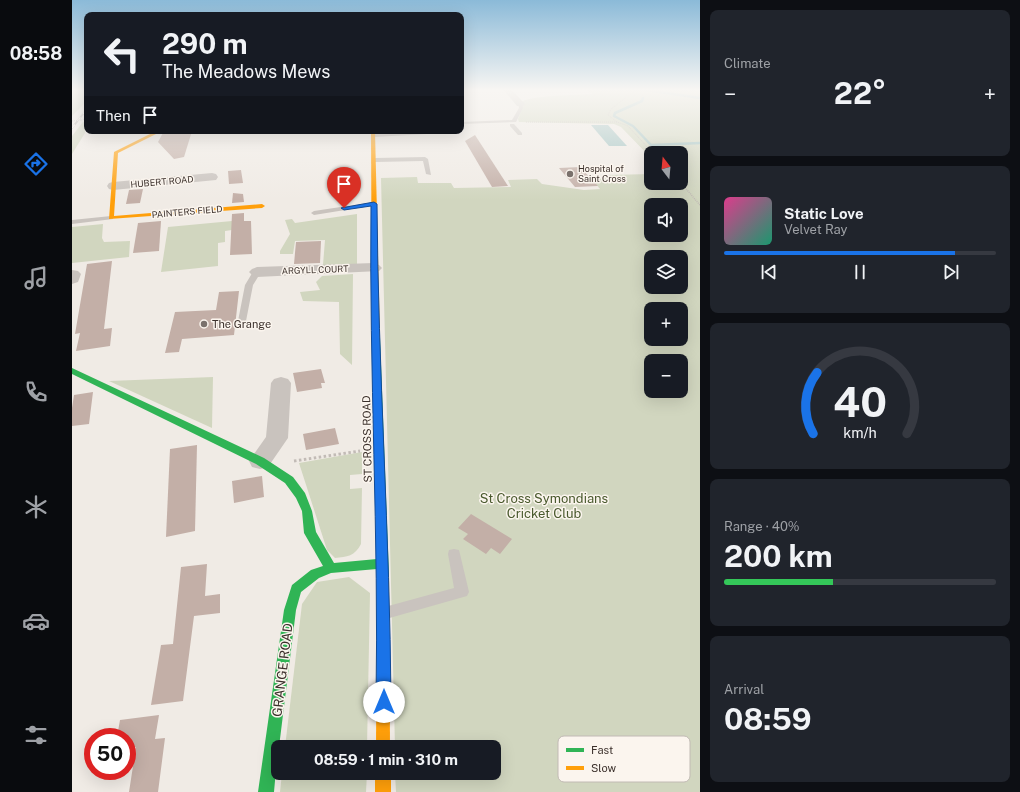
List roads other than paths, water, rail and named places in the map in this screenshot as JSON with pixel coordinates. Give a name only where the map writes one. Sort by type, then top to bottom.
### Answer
[{"type":"street","name":"HUBERT ROAD","points":[[111,218],[116,152],[147,140],[155,134]]},
{"type":"street","name":"ST CROSS ROAD","points":[[374,134],[374,268],[381,564],[384,613],[383,740]]},
{"type":"street","name":"HUBERT ROAD","points":[[113,186],[212,178]]},
{"type":"street","name":"PAINTERS FIELD","points":[[111,218],[262,206]]},
{"type":"street","name":"ARGYLL COURT","points":[[257,272],[374,268]]},
{"type":"street","points":[[72,371],[266,465],[289,480],[301,496],[307,511],[310,533],[331,568]]},
{"type":"street","points":[[266,465],[278,438],[281,383]]},
{"type":"street","name":"GRANGE ROAD","points":[[266,792],[290,610],[296,590],[315,574],[331,568],[381,564]]},
{"type":"street","points":[[383,780],[383,792]]},
{"type":"lane","points":[[514,126],[520,134]]},
{"type":"lane","points":[[374,160],[425,159],[429,174]]},
{"type":"lane","points":[[314,213],[374,204]]},
{"type":"lane","points":[[72,222],[111,218]]},
{"type":"lane","points":[[242,321],[248,285],[257,272]]},
{"type":"lane","points":[[384,613],[462,592],[454,554]]},
{"type":"water","points":[[592,126],[609,126],[627,146],[609,146]]},
{"type":"waterway","points":[[633,126],[651,145],[700,143]]},
{"type":"place","name":"Hospital of Saint Cross","points":[[570,174]]},
{"type":"place","name":"The Grange","points":[[204,324]]},
{"type":"park label","name":"St Cross Symondians Cricket Club","points":[[544,506]]}]
